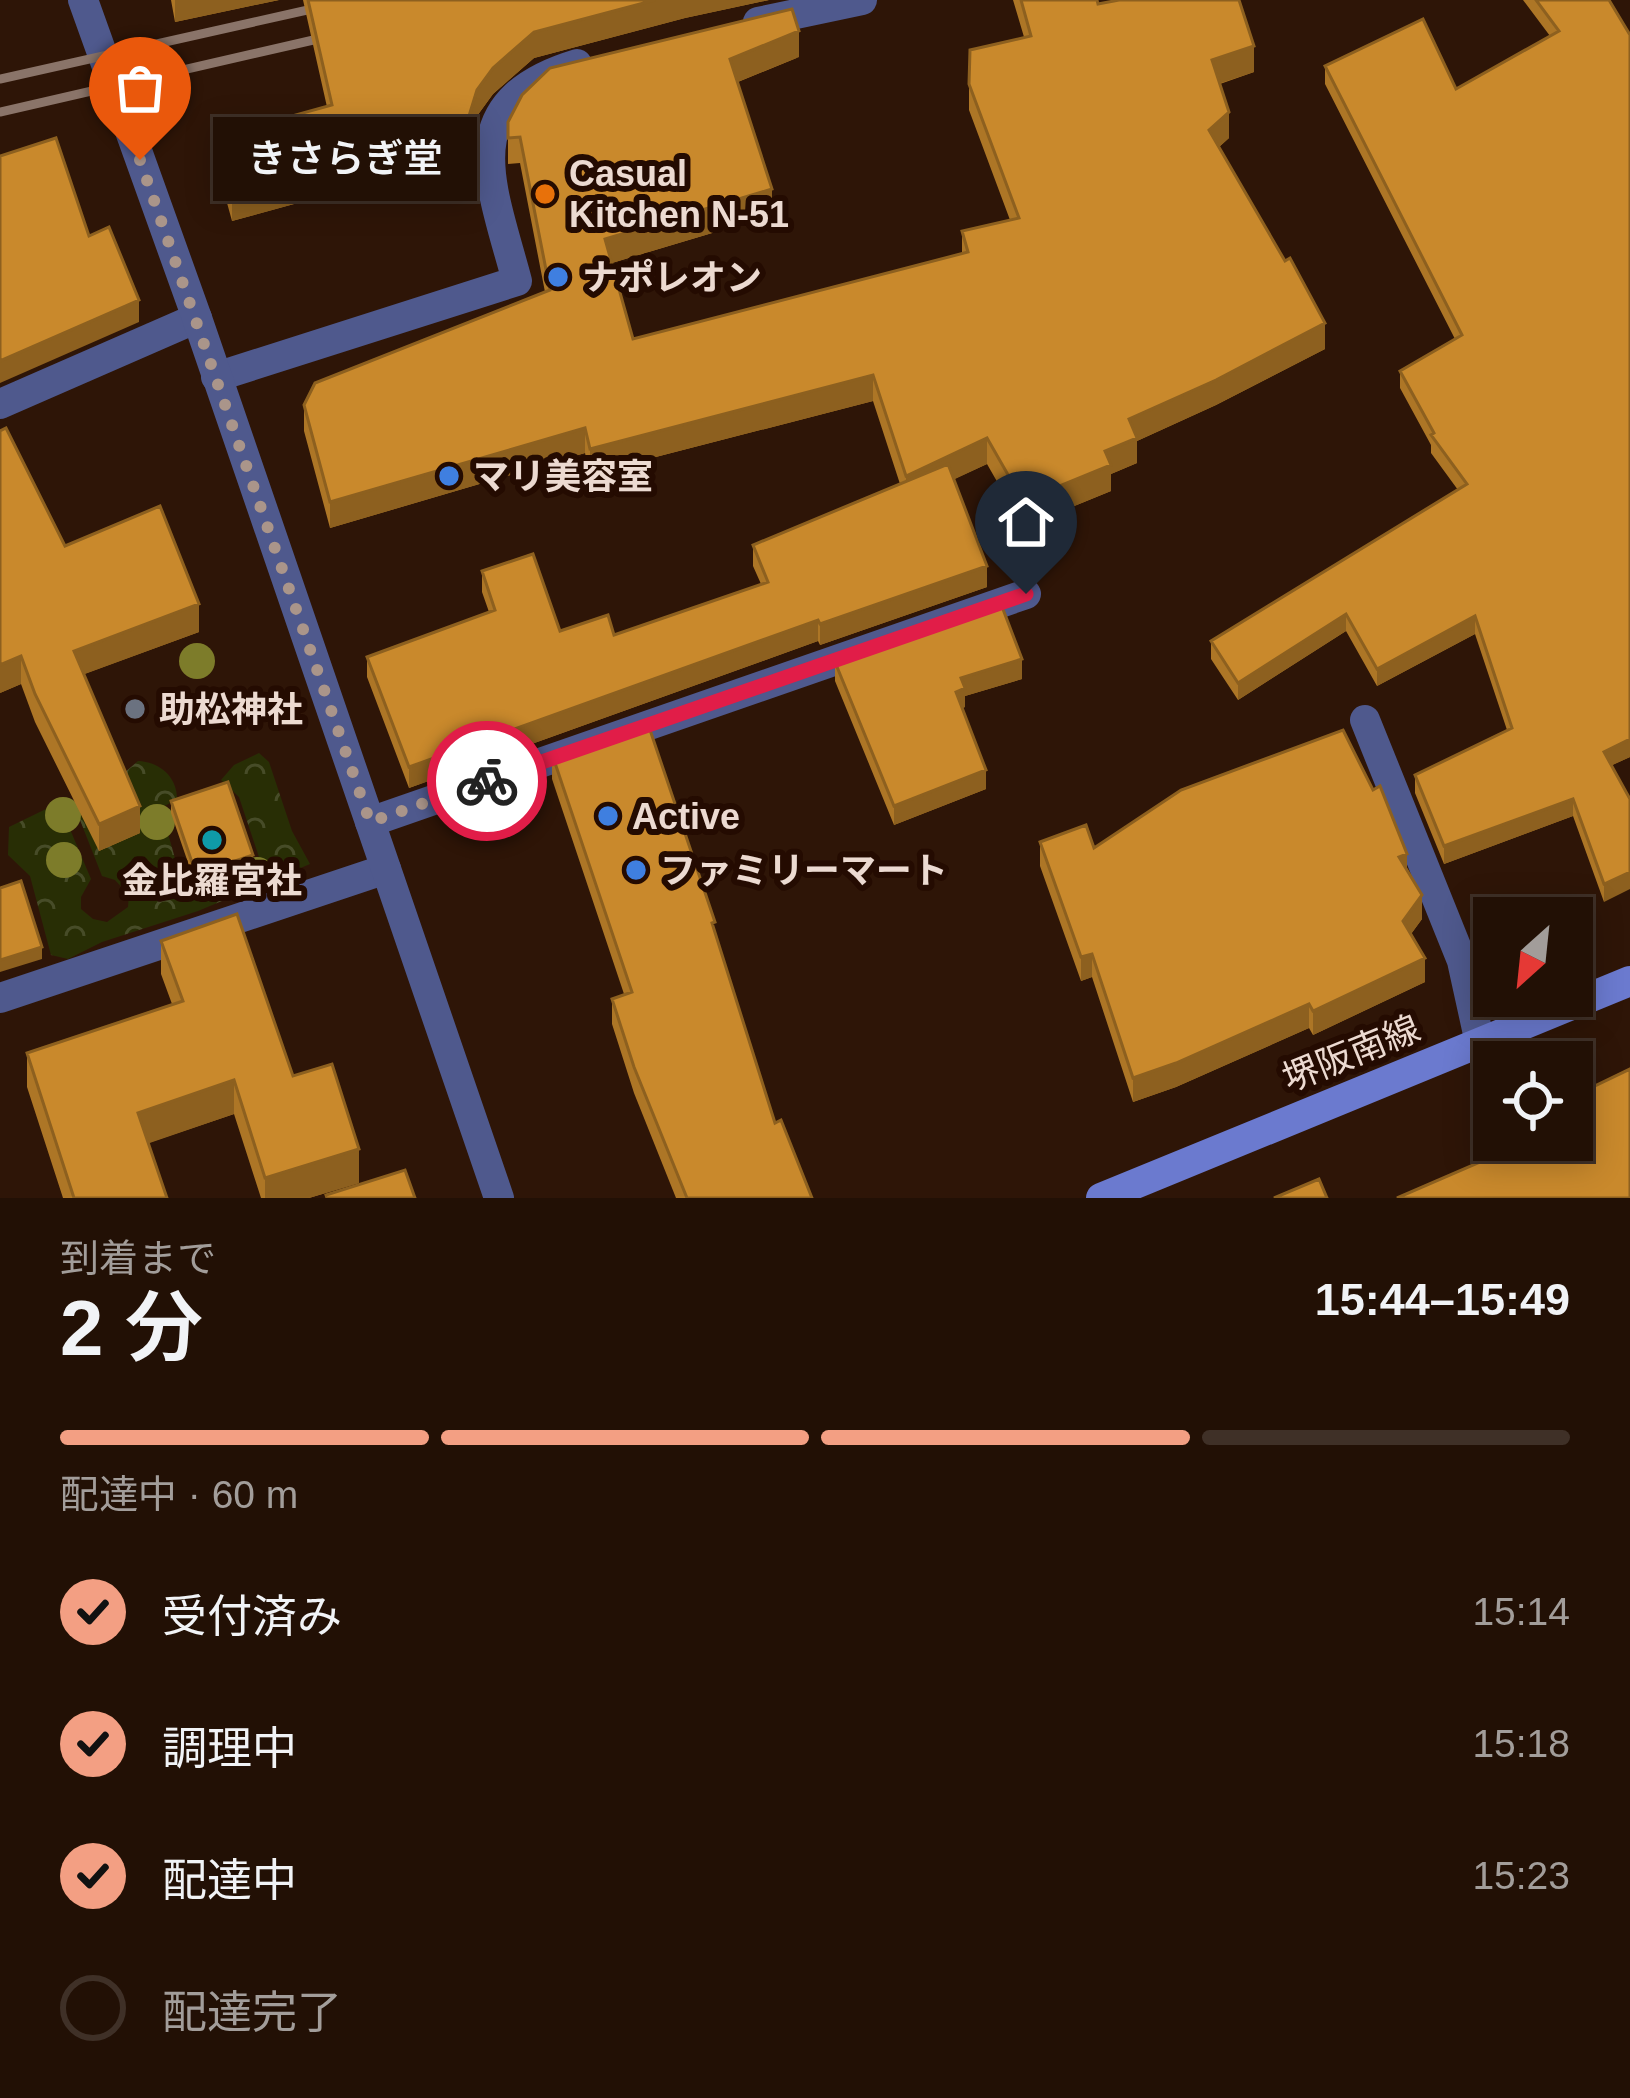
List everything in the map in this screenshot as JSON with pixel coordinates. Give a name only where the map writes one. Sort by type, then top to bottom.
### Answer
[{"type":"main road","name":"堺阪南線","points":[[1482,1041],[1630,981]]},
{"type":"main road","name":"堺阪南線","points":[[1101,1198],[1473,1045]]},
{"type":"street","points":[[83,0],[499,1198]]},
{"type":"street","points":[[734,27],[862,0]]},
{"type":"street","points":[[216,377],[517,281],[490,184],[488,146],[493,127],[540,76],[596,59]]},
{"type":"street","points":[[0,404],[197,318]]},
{"type":"street","points":[[370,822],[1026,594]]},
{"type":"street","points":[[1365,720],[1462,961],[1480,1041]]},
{"type":"street","points":[[0,998],[386,869]]},
{"type":"green space","points":[[259,753],[269,762],[292,831],[310,864],[68,959],[51,955],[30,876],[8,855],[9,827],[46,809],[64,815],[91,879],[81,897],[81,909],[107,922],[128,907],[129,895],[115,880],[102,876],[78,815],[81,810],[138,761],[160,767],[176,791],[177,799],[162,812],[183,887],[202,891],[221,887],[258,869],[260,860],[239,797],[221,780],[234,765]]},
{"type":"building","points":[[308,0],[655,0],[534,32],[493,68],[477,90],[469,116],[470,143],[374,156],[232,195],[216,137],[332,105]]},
{"type":"building","points":[[1021,0],[1097,0],[1098,4],[1239,0],[1254,46],[1212,60],[1229,112],[1209,130],[1325,323],[1129,419],[1137,438],[1105,451],[1111,465],[1023,501],[987,438],[906,476],[873,375],[590,449],[585,428],[330,502],[304,405],[315,383],[550,290],[520,137],[508,138],[508,122],[522,95],[550,68],[792,9],[799,31],[730,59],[772,189],[605,239],[633,339],[968,252],[962,231],[1019,218],[969,84],[970,50],[1031,36]]},
{"type":"building","points":[[1536,0],[1609,0],[1630,35],[1630,739],[1604,752],[1630,799],[1630,872],[1604,884],[1573,799],[1444,846],[1415,775],[1512,728],[1475,616],[1377,669],[1346,614],[1238,683],[1211,641],[1467,484],[1431,435],[1400,371],[1462,335],[1325,66],[1423,19],[1456,89],[1559,31]]},
{"type":"building","points":[[56,138],[89,236],[109,227],[139,300],[0,361],[0,156]]},
{"type":"building","points":[[6,428],[65,546],[160,506],[199,604],[74,651],[140,806],[99,824],[21,656],[0,665],[0,431]]},
{"type":"building","points":[[948,464],[987,566],[820,624],[818,620],[409,767],[367,657],[495,610],[482,571],[533,554],[560,631],[608,615],[614,635],[768,582],[753,545]]},
{"type":"building","points":[[1001,604],[1022,659],[961,678],[965,688],[956,692],[986,770],[894,806],[835,662]]},
{"type":"building","points":[[647,721],[715,922],[775,1123],[781,1120],[812,1198],[687,1198],[634,1067],[612,999],[632,992],[552,754]]},
{"type":"building","points":[[1343,730],[1373,790],[1380,786],[1407,854],[1399,857],[1422,895],[1403,921],[1425,958],[1313,1011],[1309,1004],[1133,1078],[1092,954],[1081,957],[1040,842],[1086,825],[1094,848],[1181,790]]},
{"type":"building","name":"金比羅宮社","points":[[228,782],[253,855],[196,874],[171,801]]},
{"type":"building","points":[[21,881],[42,947],[0,960],[0,888]]},
{"type":"building","points":[[237,914],[293,1076],[332,1064],[359,1149],[265,1178],[234,1080],[138,1113],[167,1198],[74,1198],[27,1053],[183,1001],[161,941]]},
{"type":"building","points":[[1630,1069],[1630,1198],[1397,1198],[1482,1161],[1593,1161],[1593,1087]]},
{"type":"building","points":[[405,1170],[415,1198],[327,1198],[326,1195]]},
{"type":"building","points":[[1319,1179],[1327,1198],[1274,1198]]},
{"type":"railway","points":[[0,79],[352,0]]},
{"type":"railway","points":[[0,112],[344,33]]},
{"type":"way so far","points":[[140,160],[370,822],[487,781]]},
{"type":"place","name":"きさらぎ堂","points":[[140,160]]},
{"type":"place","name":"Casual Kitchen N-51","points":[[545,194]]},
{"type":"place","name":"ナポレオン","points":[[558,277]]},
{"type":"place","name":"マリ美容室","points":[[449,476]]},
{"type":"place","name":"助松神社","points":[[135,709]]},
{"type":"place","name":"Active","points":[[608,816]]},
{"type":"place","name":"金比羅宮社","points":[[212,840]]},
{"type":"place","name":"ファミリーマート","points":[[636,870]]},
{"type":"route","points":[[487,781],[1026,594]]}]
